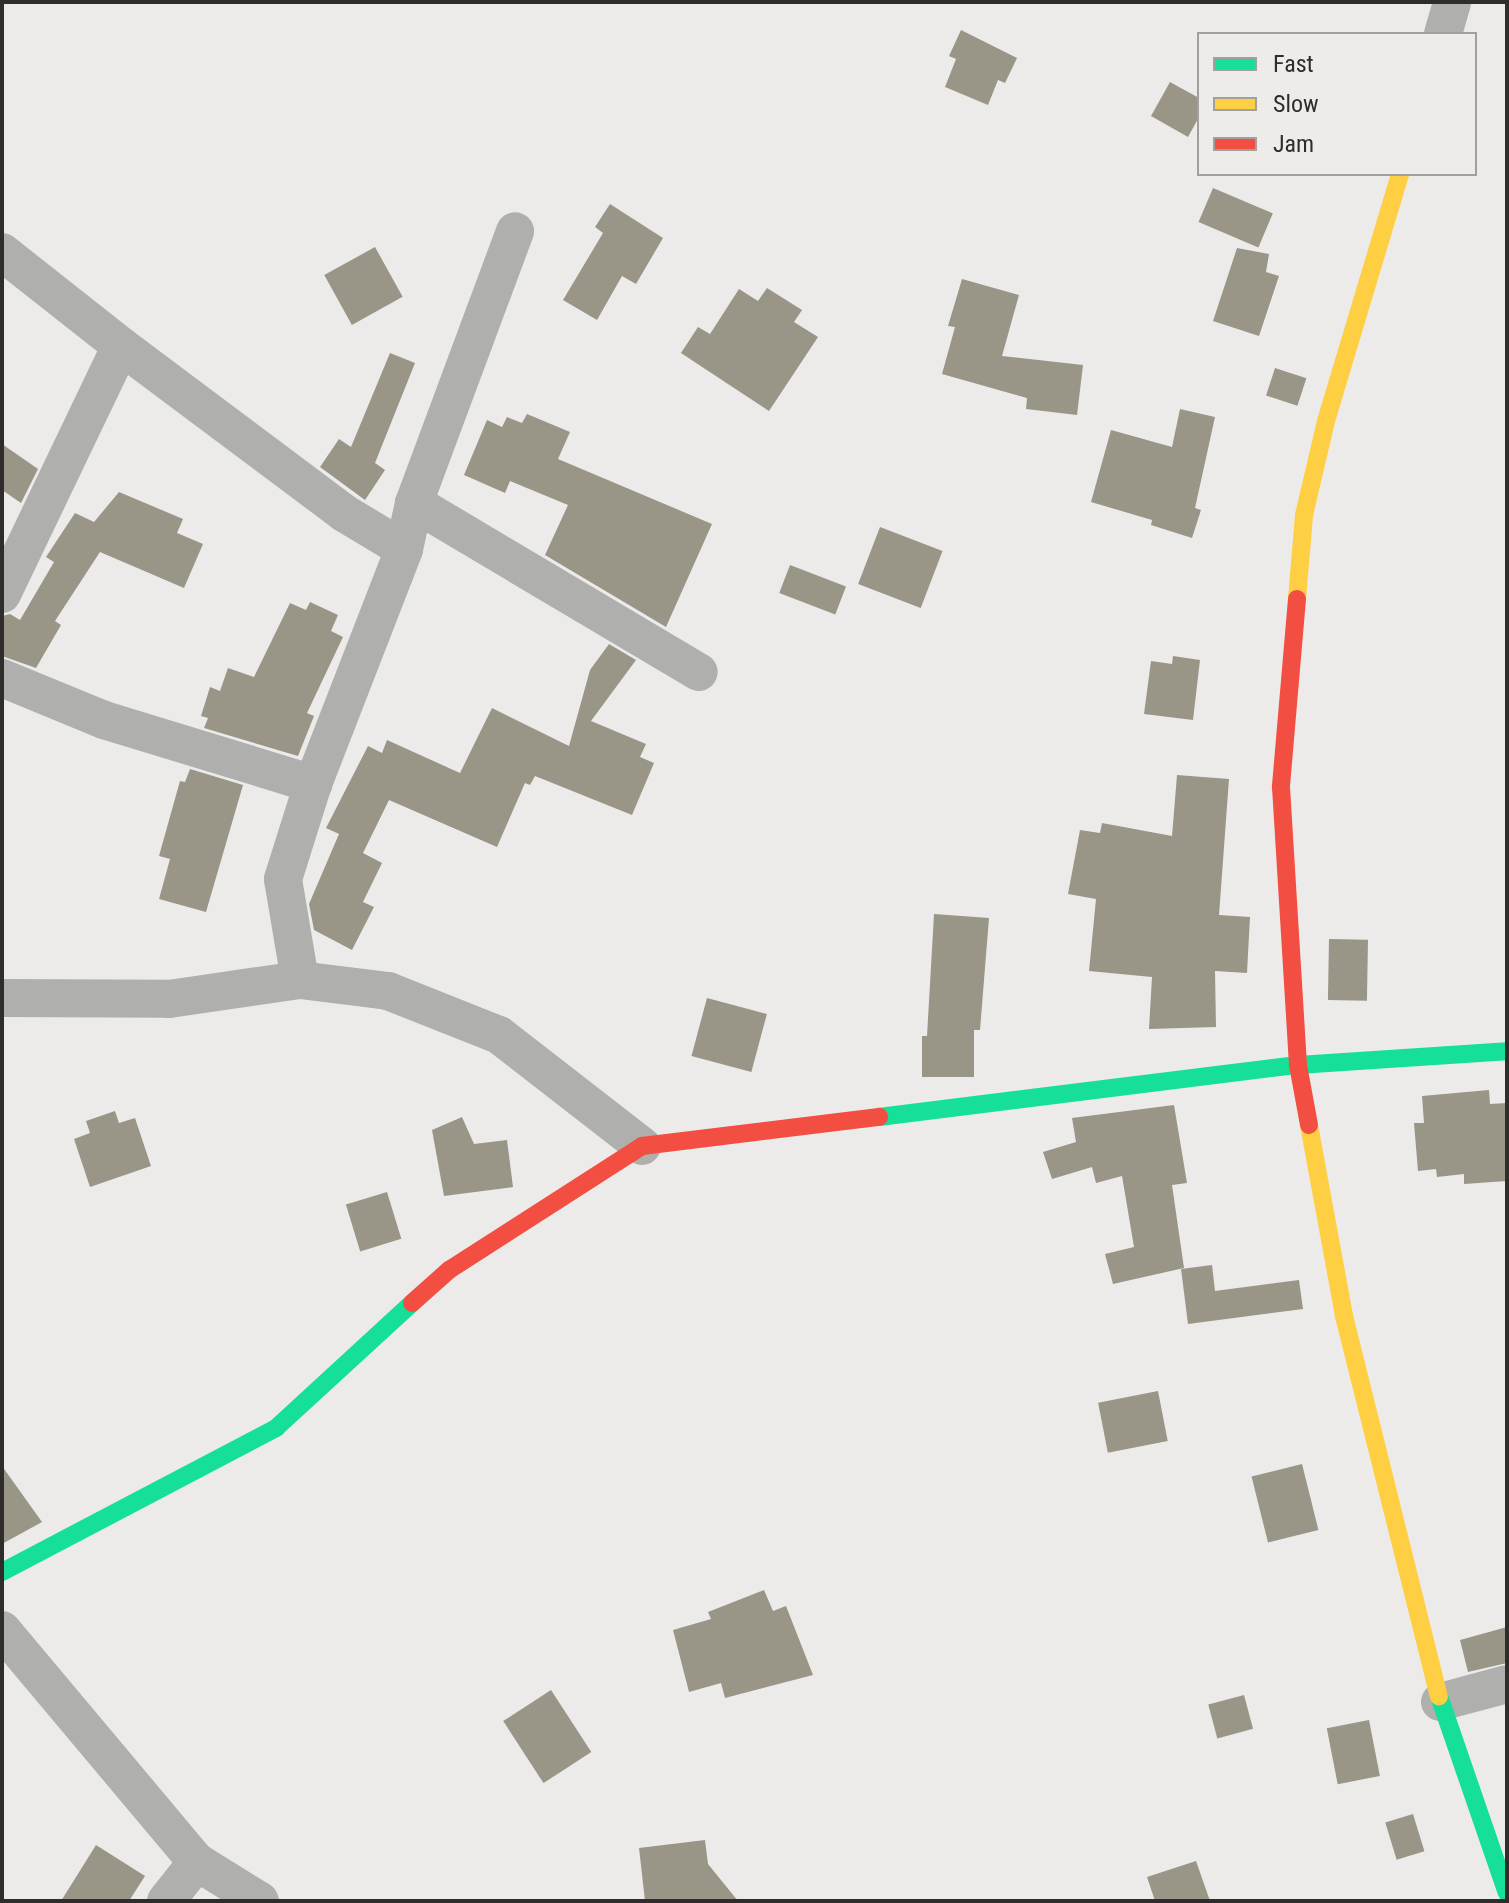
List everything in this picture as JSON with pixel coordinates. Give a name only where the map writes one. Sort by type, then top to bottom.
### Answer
[{"type":"street","points":[[1444,32],[1452,2]]},
{"type":"street","points":[[1399,176],[1326,421],[1304,515],[1281,787],[1298,1065],[1344,1316],[1440,1702],[1507,1893]]},
{"type":"street","points":[[300,980],[283,879],[313,784],[404,549],[414,503],[515,231]]},
{"type":"street","points":[[2,252],[121,346],[344,513],[404,549]]},
{"type":"street","points":[[2,594],[121,346]]},
{"type":"street","points":[[414,503],[699,672]]},
{"type":"street","points":[[2,678],[104,720],[313,784]]},
{"type":"street","points":[[2,998],[169,999],[300,980],[388,991],[499,1035],[642,1146]]},
{"type":"street","points":[[2,1572],[276,1428],[449,1270],[642,1146],[1298,1065],[1507,1051]]},
{"type":"street","points":[[2,1630],[197,1862],[260,1901]]},
{"type":"street","points":[[1440,1702],[1507,1684]]},
{"type":"street","points":[[166,1901],[197,1862]]},
{"type":"building","points":[[961,30],[1017,58],[1005,83],[998,80],[988,105],[945,87],[956,59],[949,56]]},
{"type":"building","points":[[1170,82],[1197,97],[1197,121],[1188,137],[1151,116]]},
{"type":"building","points":[[1213,188],[1273,213],[1258,247],[1199,222]]},
{"type":"building","points":[[610,204],[663,238],[636,284],[622,276],[597,320],[563,300],[603,233],[595,227]]},
{"type":"building","points":[[375,247],[403,297],[352,325],[324,275]]},
{"type":"building","points":[[1237,248],[1269,254],[1266,272],[1279,276],[1259,336],[1213,321]]},
{"type":"building","points":[[962,279],[1019,295],[1002,356],[1083,365],[1077,415],[1026,409],[1027,398],[942,374],[955,327],[948,326]]},
{"type":"building","points":[[767,288],[802,310],[794,322],[818,337],[769,411],[681,353],[698,327],[710,334],[739,289],[758,301]]},
{"type":"building","points":[[390,353],[415,363],[375,463],[385,470],[365,500],[320,467],[339,439],[351,447]]},
{"type":"building","points":[[1275,368],[1306,378],[1297,406],[1266,396]]},
{"type":"building","points":[[1180,409],[1215,417],[1195,508],[1201,510],[1192,538],[1151,525],[1152,520],[1091,502],[1111,430],[1172,447]]},
{"type":"building","points":[[527,414],[570,432],[558,459],[712,524],[666,627],[545,555],[568,505],[510,481],[505,493],[464,475],[487,420],[502,427],[507,417],[522,423]]},
{"type":"building","points":[[2,444],[38,469],[21,503],[2,490]]},
{"type":"building","points":[[119,492],[183,519],[177,533],[203,544],[184,588],[100,552],[55,621],[61,625],[36,668],[2,656],[2,616],[10,614],[20,620],[54,562],[46,557],[75,513],[94,522]]},
{"type":"building","points":[[880,527],[943,551],[921,608],[858,584]]},
{"type":"building","points":[[790,565],[846,587],[835,615],[779,593]]},
{"type":"building","points":[[310,602],[338,615],[331,631],[343,637],[307,713],[314,716],[298,756],[204,728],[208,718],[201,716],[210,687],[220,691],[228,668],[254,677],[290,603],[306,610]]},
{"type":"building","points":[[609,644],[636,660],[591,721],[646,744],[640,757],[654,763],[632,815],[535,776],[530,785],[525,783],[497,847],[389,800],[363,853],[382,863],[363,902],[374,907],[352,950],[314,930],[309,904],[339,834],[326,828],[368,746],[382,753],[387,740],[460,773],[492,708],[569,746],[590,670]]},
{"type":"building","points":[[1173,656],[1200,660],[1193,720],[1144,714],[1151,661],[1172,664]]},
{"type":"building","points":[[190,769],[243,785],[206,912],[159,899],[170,859],[159,856],[180,781],[185,782]]},
{"type":"building","points":[[1177,775],[1229,779],[1219,915],[1250,917],[1247,973],[1215,971],[1216,1027],[1149,1029],[1152,977],[1089,971],[1096,899],[1068,894],[1080,830],[1100,833],[1102,823],[1172,836]]},
{"type":"building","points":[[934,914],[989,918],[980,1030],[974,1030],[974,1077],[922,1077],[922,1036],[927,1036]]},
{"type":"building","points":[[1329,939],[1368,940],[1367,1001],[1328,1000]]},
{"type":"building","points":[[707,998],[767,1014],[751,1072],[691,1056]]},
{"type":"building","points":[[1489,1090],[1490,1104],[1507,1103],[1507,1181],[1464,1184],[1464,1174],[1437,1177],[1436,1169],[1418,1171],[1414,1123],[1424,1123],[1422,1096]]},
{"type":"building","points":[[1174,1105],[1187,1183],[1172,1185],[1184,1268],[1113,1284],[1105,1254],[1134,1247],[1122,1176],[1096,1183],[1092,1167],[1052,1179],[1043,1152],[1076,1142],[1072,1118]]},
{"type":"building","points":[[115,1111],[119,1123],[135,1118],[151,1166],[90,1187],[74,1139],[90,1133],[86,1121]]},
{"type":"building","points":[[462,1117],[474,1144],[507,1140],[513,1187],[444,1196],[432,1130]]},
{"type":"building","points":[[387,1192],[401,1239],[360,1251],[346,1205]]},
{"type":"building","points":[[1212,1265],[1215,1291],[1299,1280],[1303,1309],[1188,1324],[1181,1269]]},
{"type":"building","points":[[1158,1391],[1168,1441],[1108,1453],[1098,1403]]},
{"type":"building","points":[[1302,1464],[1318,1530],[1268,1543],[1252,1477]]},
{"type":"building","points":[[2,1466],[42,1522],[2,1544]]},
{"type":"building","points":[[764,1590],[773,1611],[786,1606],[813,1675],[725,1698],[721,1683],[689,1692],[673,1630],[711,1619],[708,1612]]},
{"type":"building","points":[[1507,1627],[1507,1663],[1468,1672],[1460,1640]]},
{"type":"building","points":[[551,1690],[591,1752],[543,1783],[503,1721]]},
{"type":"building","points":[[1244,1695],[1253,1729],[1217,1738],[1208,1705]]},
{"type":"building","points":[[1369,1720],[1380,1776],[1338,1784],[1327,1728]]},
{"type":"building","points":[[1413,1814],[1424,1851],[1397,1860],[1385,1822]]},
{"type":"building","points":[[705,1840],[708,1864],[738,1901],[645,1901],[639,1848]]},
{"type":"building","points":[[96,1845],[145,1876],[129,1901],[61,1901]]},
{"type":"building","points":[[1196,1861],[1210,1901],[1155,1901],[1147,1877]]},
{"type":"traffic: fast","points":[[879,1117],[1298,1065],[1507,1051]]},
{"type":"traffic: fast","points":[[2,1572],[276,1428],[412,1303]]},
{"type":"traffic: fast","points":[[1439,1696],[1507,1893]]},
{"type":"traffic: slow","points":[[1297,599],[1304,515],[1326,421],[1399,176]]},
{"type":"traffic: slow","points":[[1309,1125],[1344,1316],[1439,1696]]},
{"type":"traffic: jam","points":[[1297,599],[1281,787],[1298,1065],[1309,1125]]},
{"type":"traffic: jam","points":[[412,1303],[449,1270],[642,1146],[879,1117]]}]
